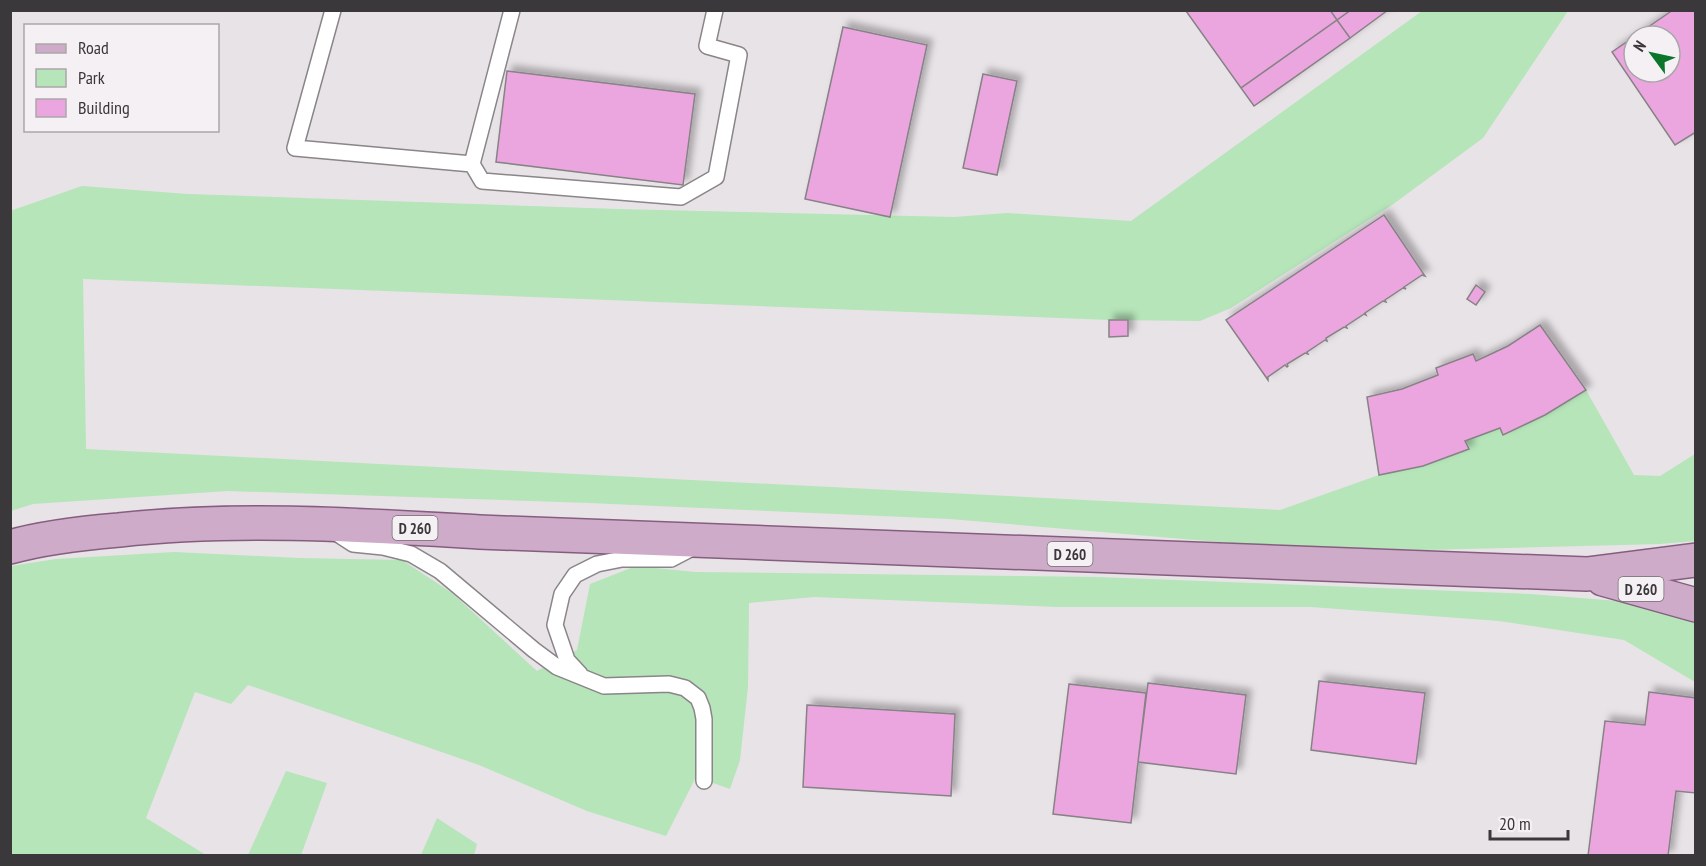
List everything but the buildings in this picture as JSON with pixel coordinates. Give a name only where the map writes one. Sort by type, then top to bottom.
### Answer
[{"type":"main road","name":"D 260","points":[[10,546],[88,533],[166,525],[320,523],[479,532],[1587,574],[1695,560]]},
{"type":"main road","name":"D 260","points":[[1587,574],[1695,605]]},
{"type":"lane","points":[[333,10],[295,148],[472,164]]},
{"type":"lane","points":[[512,10],[472,164],[482,181],[681,197],[717,177],[739,55],[707,46],[715,10]]},
{"type":"lane","points":[[320,523],[353,544],[411,554],[440,571],[534,650],[558,667],[584,679],[604,686],[669,684],[685,688],[698,698],[704,719],[704,781]]},
{"type":"lane","points":[[584,679],[567,660],[555,625],[561,594],[575,575],[597,564],[622,559],[672,559],[705,540]]},
{"type":"green space","points":[[1422,11],[1568,11],[1483,138],[1392,205],[1231,308],[1200,321],[1109,320],[83,279],[86,449],[1280,510],[1379,475],[1423,466],[1468,450],[1465,441],[1500,428],[1504,435],[1545,415],[1586,390],[1634,475],[1660,476],[1695,454],[1695,541],[1660,544],[1425,550],[1243,544],[950,519],[589,503],[228,491],[33,504],[11,511],[10,211],[82,186],[188,194],[618,209],[954,217],[1007,213],[1131,221]]},
{"type":"green space","points":[[174,552],[402,560],[452,593],[537,671],[577,650],[590,584],[636,566],[695,572],[1098,577],[1530,594],[1618,601],[1672,613],[1695,622],[1695,682],[1624,640],[1499,621],[1311,607],[1058,607],[814,597],[749,603],[748,687],[740,760],[730,789],[696,777],[666,836],[587,811],[479,765],[248,685],[231,704],[195,692],[146,818],[206,855],[11,856],[11,566],[56,559]]},
{"type":"green space","points":[[286,771],[327,783],[301,855],[248,855]]},
{"type":"green space","points":[[437,818],[477,844],[474,855],[421,855]]}]
